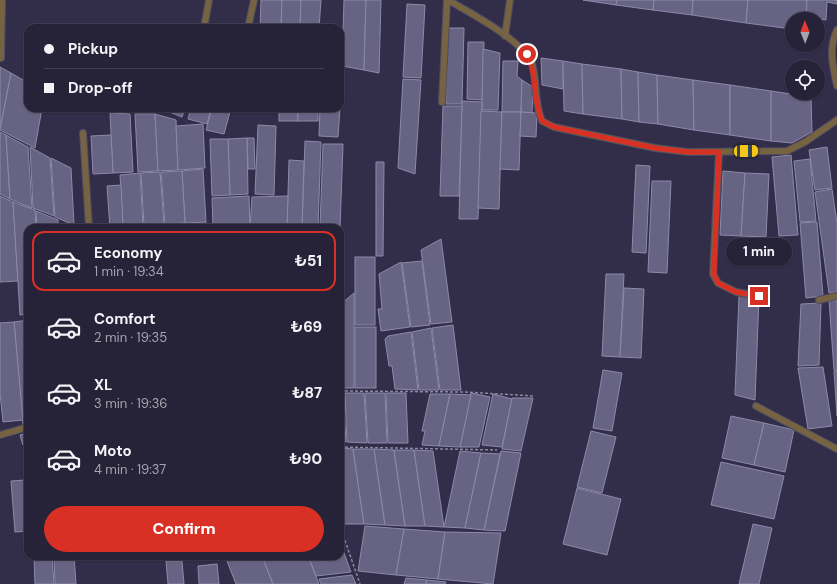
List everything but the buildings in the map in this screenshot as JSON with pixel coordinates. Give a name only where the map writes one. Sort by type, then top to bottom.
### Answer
[{"type":"street","points":[[1,58],[2,0]]},
{"type":"street","points":[[205,24],[209,0]]},
{"type":"street","points":[[249,24],[254,0]]},
{"type":"street","points":[[442,102],[448,0],[505,36],[527,54],[533,66],[536,108],[542,121],[554,127],[655,148],[688,152],[787,151],[805,142],[837,120]]},
{"type":"street","points":[[505,36],[510,0]]},
{"type":"street","points":[[837,30],[832,42],[832,62],[837,86]]},
{"type":"street","points":[[83,133],[89,224]]},
{"type":"street","points":[[719,152],[714,274],[718,283],[736,292],[759,296]]},
{"type":"street","points":[[818,300],[837,296]]},
{"type":"street","points":[[756,406],[837,449]]},
{"type":"street","points":[[0,434],[24,428]]},
{"type":"path","points":[[344,391],[464,392],[535,396]]},
{"type":"path","points":[[344,447],[497,450]]},
{"type":"path","points":[[344,538],[360,584]]},
{"type":"route","points":[[527,54],[533,66],[536,108],[542,121],[554,127],[655,148],[688,152],[719,152],[714,274],[718,283],[736,292],[759,296]]}]
